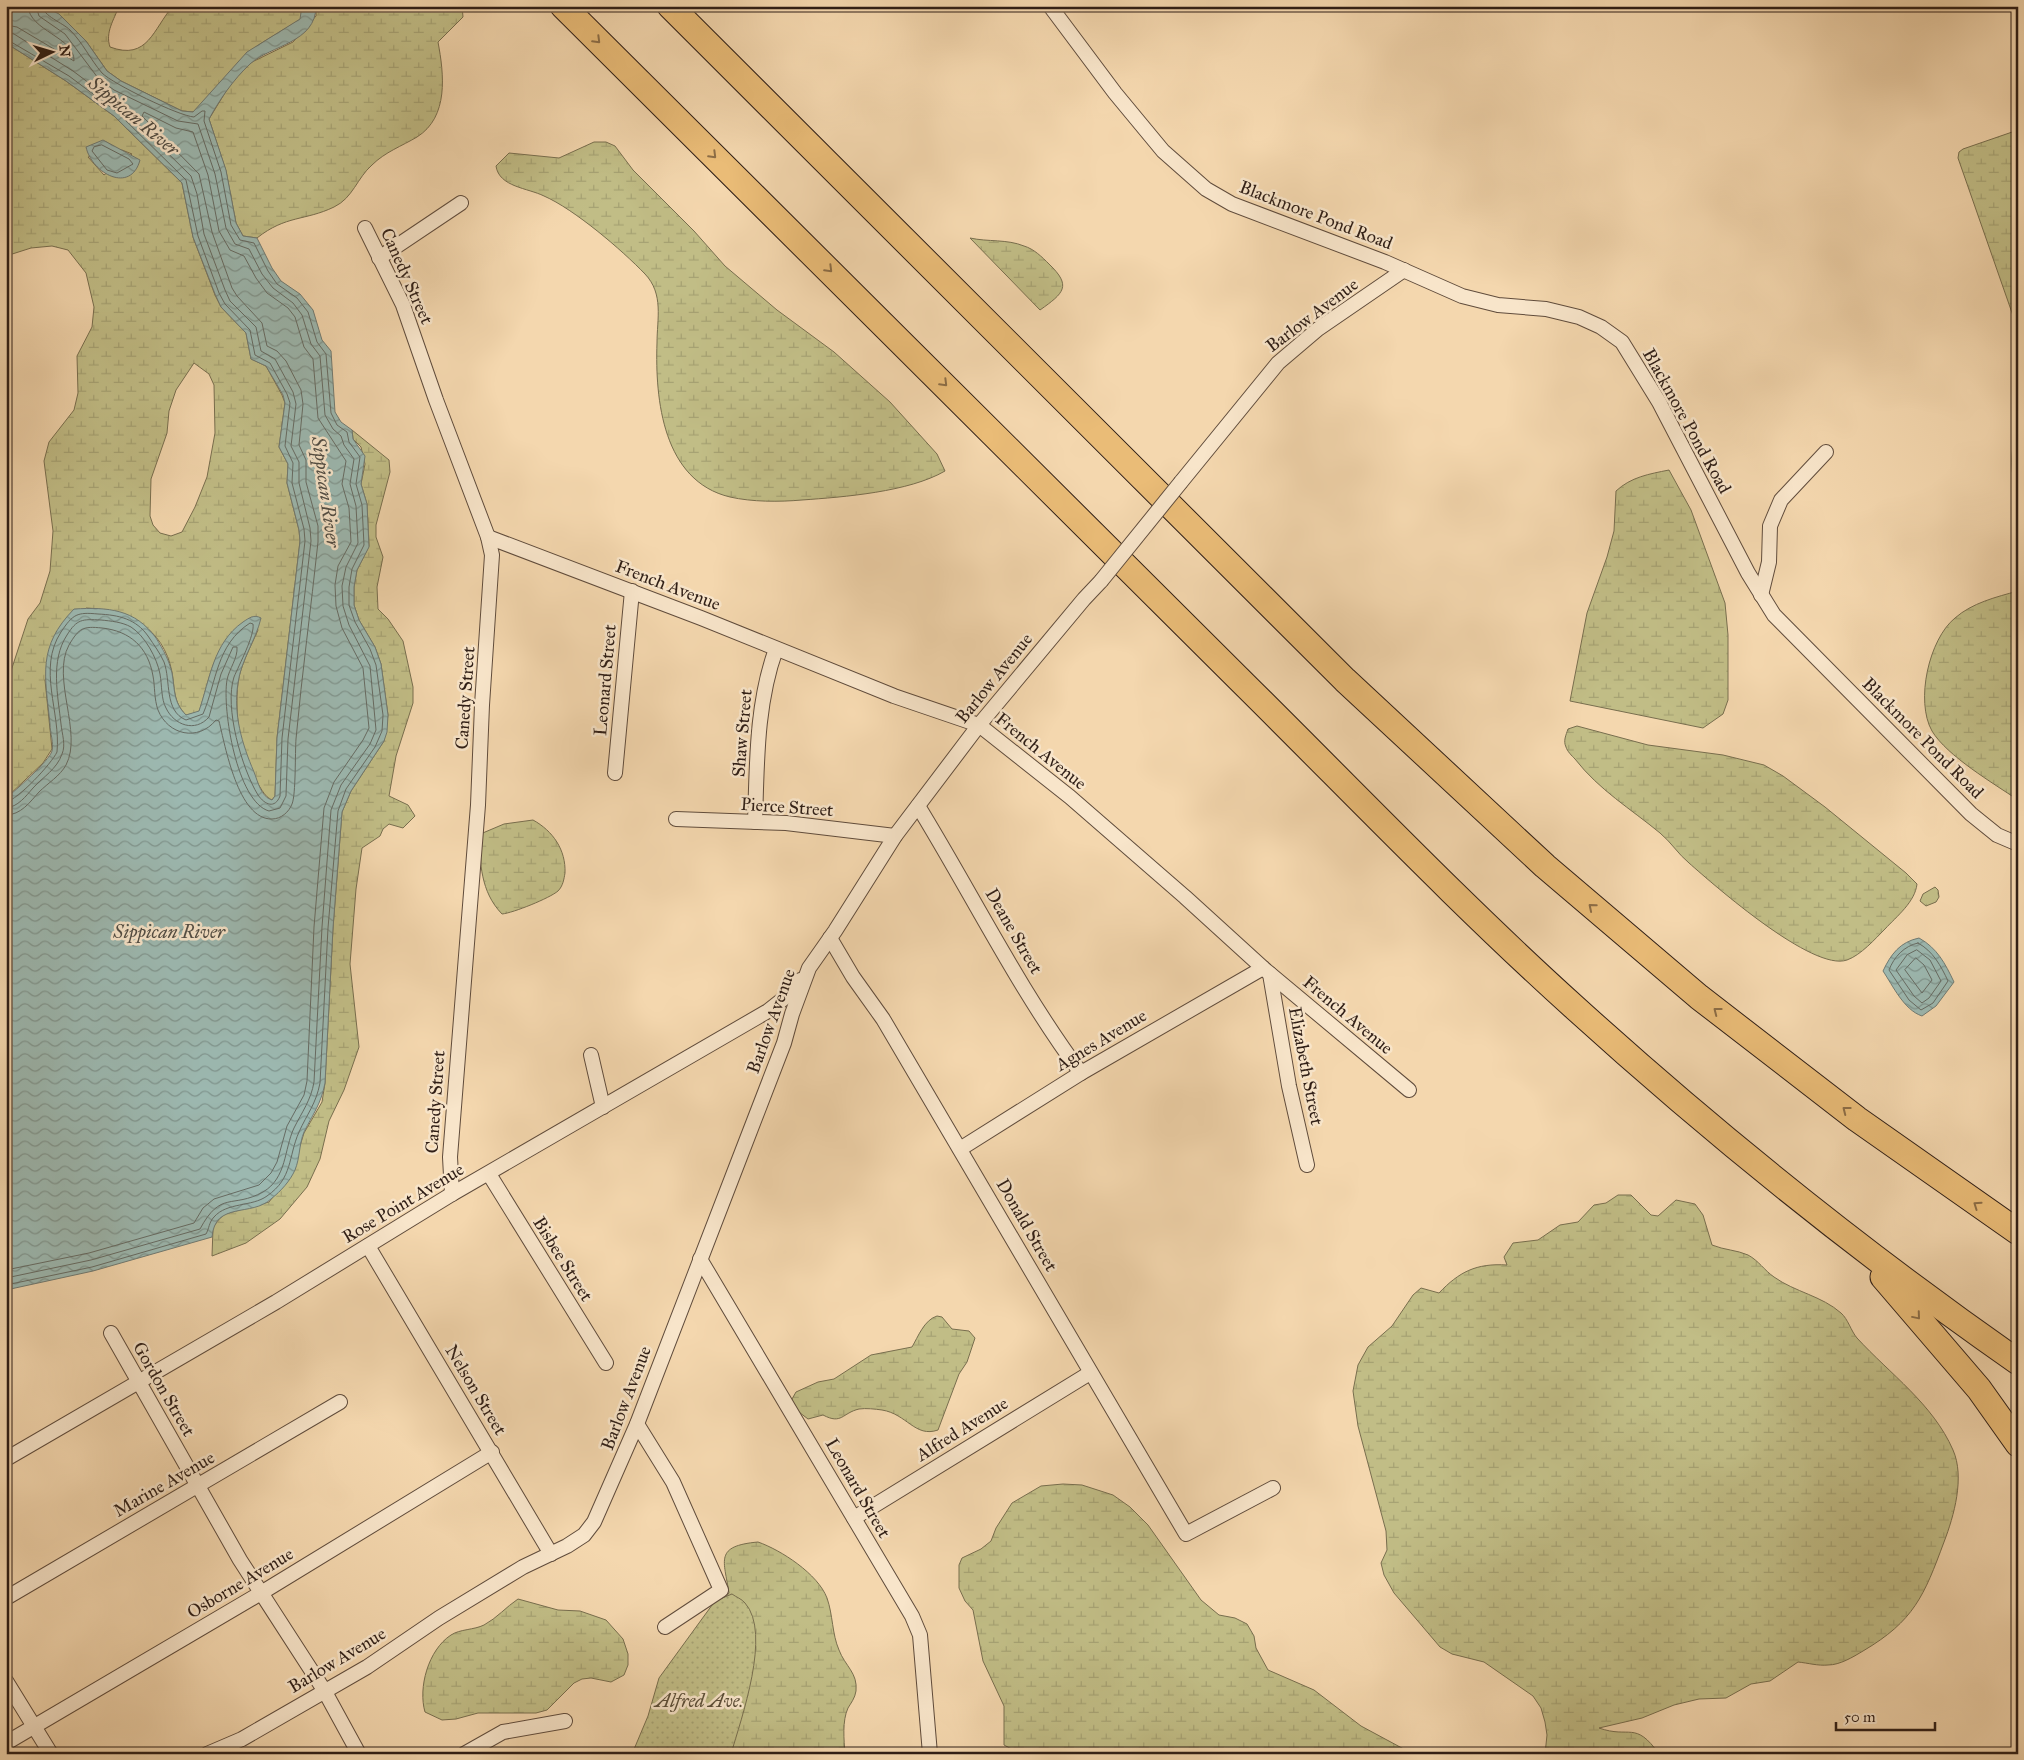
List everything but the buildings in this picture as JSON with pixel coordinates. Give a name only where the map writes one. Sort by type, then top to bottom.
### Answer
[{"type":"highway","points":[[563,6],[828,268],[1427,868],[1615,1043],[1695,1112],[1850,1239],[2018,1362]]},
{"type":"highway","points":[[670,6],[1345,680],[1545,866],[1699,997],[1857,1119],[2018,1232]]},
{"type":"highway","points":[[1850,1239],[1978,1388],[2018,1444]]},
{"type":"street","name":"Blackmore Pond Road","points":[[1050,6],[1115,93],[1163,151],[1206,189],[1232,204],[1404,270],[1462,296],[1498,306],[1546,309],[1579,317],[1601,327],[1622,342],[1658,402],[1774,615],[1925,769],[1978,819],[1997,835],[2018,844]]},
{"type":"street","points":[[379,258],[461,203]]},
{"type":"street","name":"Canedy Street","points":[[365,228],[403,305],[436,400],[488,537],[492,555],[493,572],[482,706],[478,805],[450,1157],[452,1194]]},
{"type":"street","name":"Barlow Avenue","points":[[207,1754],[242,1739],[324,1690],[367,1667],[439,1618],[523,1567],[584,1535],[594,1522],[637,1424],[784,1044],[792,1014],[809,968],[895,836],[980,725],[1084,599],[1102,581],[1278,363],[1318,329],[1404,270]]},
{"type":"street","points":[[1762,595],[1768,562],[1770,526],[1781,500],[1826,452]]},
{"type":"street","name":"French Avenue","points":[[488,537],[632,591],[894,696],[980,725],[1070,797],[1267,971],[1409,1090]]},
{"type":"street","name":"Leonard Street","points":[[615,773],[632,591]]},
{"type":"street","name":"Shaw Street","points":[[755,822],[760,720],[765,687],[776,649]]},
{"type":"street","name":"Deane Street","points":[[918,806],[1037,1010],[1081,1073]]},
{"type":"street","name":"Pierce Street","points":[[676,819],[786,823],[895,836]]},
{"type":"street","name":"Donald Street","points":[[830,938],[853,977],[883,1019],[1186,1534],[1273,1488]]},
{"type":"street","name":"Rose Point Avenue","points":[[6,1459],[139,1383],[452,1194],[768,1011],[792,992],[809,968]]},
{"type":"street","name":"Agnes Avenue","points":[[960,1149],[1081,1073],[1267,971]]},
{"type":"street","name":"Elizabeth Street","points":[[1267,971],[1289,1086],[1308,1165]]},
{"type":"street","points":[[591,1055],[604,1107]]},
{"type":"street","name":"Bisbee Street","points":[[489,1174],[606,1364]]},
{"type":"street","name":"Nelson Street","points":[[368,1246],[551,1554]]},
{"type":"street","name":"Leonard Street","points":[[700,1259],[912,1616],[920,1635],[930,1754]]},
{"type":"street","name":"Gordon Street","points":[[111,1333],[261,1593],[324,1690],[359,1754]]},
{"type":"street","name":"Alfred Avenue","points":[[854,1518],[1090,1373]]},
{"type":"street","name":"Marine Avenue","points":[[6,1598],[340,1402]]},
{"type":"street","points":[[637,1424],[673,1482],[721,1590],[665,1627]]},
{"type":"street","name":"Osborne Avenue","points":[[6,1743],[261,1593],[492,1452]]},
{"type":"street","points":[[6,1681],[51,1754]]},
{"type":"street","points":[[464,1754],[503,1732],[564,1722]]},
{"type":"green space","points":[[43,6],[119,6],[111,26],[109,36],[110,47],[133,50],[148,40],[173,6],[302,6],[301,19],[260,44],[241,60],[194,112],[182,111],[121,81],[107,71],[86,41]]},
{"type":"green space","points":[[316,6],[462,6],[463,17],[438,42],[442,68],[442,94],[439,107],[435,118],[427,128],[417,137],[377,160],[346,198],[334,207],[277,225],[257,238],[243,236],[236,223],[226,171],[209,119],[231,83],[252,62],[293,42],[316,16]]},
{"type":"green space","points":[[6,43],[66,81],[114,116],[182,183],[193,237],[215,295],[221,307],[246,333],[251,359],[266,366],[285,403],[279,447],[288,464],[287,483],[300,541],[277,738],[275,796],[272,800],[262,790],[252,772],[240,737],[238,724],[237,696],[239,676],[258,630],[252,617],[229,636],[222,647],[211,671],[199,712],[186,715],[177,700],[167,656],[161,643],[152,633],[129,617],[101,609],[86,608],[45,680],[52,749],[43,763],[6,798],[9,677],[28,619],[40,603],[50,571],[53,531],[44,461],[49,442],[74,410],[78,393],[77,356],[92,327],[94,307],[86,273],[68,250],[52,246],[31,248],[6,256]],"holes":[[[122,150],[132,154],[104,175],[88,157]],[[194,363],[209,374],[214,385],[215,433],[207,477],[195,507],[182,532],[171,536],[160,533],[153,525],[150,516],[151,479],[167,433],[169,411],[176,390]]]},
{"type":"green space","points":[[2018,130],[2018,330],[1958,158],[1959,152],[1963,149]]},
{"type":"green space","points":[[594,142],[606,142],[615,146],[633,170],[694,231],[725,266],[777,310],[834,352],[890,402],[937,454],[945,471],[930,478],[895,489],[793,501],[747,500],[730,497],[708,488],[690,474],[677,456],[668,435],[662,413],[657,365],[658,307],[655,290],[651,282],[624,254],[583,220],[544,196],[508,183],[498,173],[496,166],[509,153],[559,158]]},
{"type":"green space","points":[[970,238],[1011,242],[1031,249],[1038,253],[1061,278],[1062,289],[1055,299],[1040,310]]},
{"type":"green space","points":[[352,430],[389,460],[390,472],[376,525],[376,537],[383,557],[377,587],[378,609],[388,619],[403,641],[413,687],[413,703],[396,756],[389,796],[408,805],[415,816],[403,828],[389,824],[383,829],[380,836],[362,848],[356,889],[350,964],[359,1047],[344,1090],[329,1121],[320,1159],[307,1187],[280,1219],[246,1243],[212,1256],[213,1228],[218,1220],[225,1214],[269,1202],[295,1169],[304,1133],[322,1102],[325,1083],[333,928],[342,812],[351,791],[384,741],[388,715],[381,664],[375,647],[359,620],[354,605],[354,587],[357,570],[369,546],[367,504],[361,484],[365,464],[361,447],[353,439]]},
{"type":"green space","points":[[2018,432],[2018,504],[2012,458]]},
{"type":"green space","points":[[1669,470],[1691,510],[1725,603],[1728,635],[1728,700],[1723,714],[1703,728],[1570,701],[1587,613],[1614,531],[1616,491],[1634,479]]},
{"type":"green space","points":[[2018,591],[2018,800],[1959,759],[1939,740],[1932,731],[1927,718],[1925,688],[1927,671],[1938,640],[1955,618],[1969,608],[1985,601]]},
{"type":"green space","points":[[1577,726],[1648,745],[1723,755],[1764,765],[1783,776],[1825,807],[1906,873],[1917,884],[1916,891],[1905,908],[1863,951],[1852,958],[1832,960],[1812,953],[1789,941],[1741,907],[1685,859],[1660,833],[1594,780],[1565,745],[1568,729]]},
{"type":"green space","points":[[533,820],[547,830],[561,849],[565,865],[563,882],[558,891],[547,897],[502,914],[489,896],[486,887],[481,867],[478,835],[504,824]]},
{"type":"green space","points":[[1935,887],[1938,890],[1939,897],[1936,902],[1926,906],[1920,901],[1923,894]]},
{"type":"green space","points":[[1618,1195],[1631,1195],[1651,1215],[1658,1216],[1676,1200],[1695,1204],[1703,1215],[1712,1245],[1748,1255],[1782,1282],[1825,1302],[1841,1313],[1846,1318],[1857,1338],[1923,1404],[1944,1433],[1953,1450],[1956,1461],[1958,1472],[1957,1496],[1948,1532],[1923,1592],[1906,1618],[1880,1640],[1863,1651],[1833,1665],[1798,1662],[1770,1681],[1751,1684],[1726,1698],[1699,1699],[1674,1705],[1642,1718],[1599,1728],[1638,1734],[1644,1737],[1659,1754],[1545,1754],[1547,1735],[1545,1722],[1541,1708],[1533,1696],[1484,1662],[1452,1654],[1440,1647],[1394,1593],[1384,1575],[1381,1563],[1387,1550],[1386,1531],[1358,1426],[1353,1391],[1358,1365],[1368,1347],[1392,1326],[1413,1295],[1421,1288],[1439,1293],[1454,1279],[1469,1270],[1477,1267],[1507,1265],[1504,1257],[1513,1243],[1538,1240],[1560,1225],[1578,1222],[1594,1205],[1606,1203]]},
{"type":"green space","points":[[937,1316],[942,1317],[952,1329],[969,1331],[975,1338],[967,1362],[959,1374],[938,1430],[923,1431],[891,1412],[882,1410],[859,1409],[838,1419],[823,1415],[808,1419],[795,1409],[792,1399],[796,1392],[818,1382],[834,1379],[871,1355],[912,1347],[928,1321]]},
{"type":"green space","points":[[1082,1485],[1113,1495],[1130,1507],[1148,1525],[1201,1600],[1219,1615],[1235,1618],[1247,1624],[1254,1636],[1256,1648],[1268,1670],[1314,1690],[1361,1726],[1413,1754],[1021,1754],[1004,1745],[1004,1706],[983,1661],[973,1610],[965,1601],[959,1588],[959,1565],[962,1558],[981,1549],[991,1541],[996,1528],[1012,1503],[1041,1486]]},
{"type":"green space","points":[[758,1542],[798,1564],[816,1580],[827,1598],[837,1644],[853,1674],[856,1685],[855,1696],[848,1708],[845,1719],[845,1754],[663,1754],[721,1603],[729,1593],[724,1563],[725,1557],[728,1551],[734,1547]]},
{"type":"green space","name":"Alfred Ave.","points":[[732,1594],[745,1603],[753,1617],[756,1634],[752,1677],[731,1754],[632,1754],[648,1716],[659,1678],[715,1601]]},
{"type":"green space","points":[[518,1599],[558,1610],[580,1611],[606,1620],[623,1639],[628,1654],[628,1665],[624,1675],[611,1682],[591,1678],[582,1679],[574,1683],[547,1710],[536,1713],[478,1713],[456,1719],[442,1720],[425,1712],[423,1702],[424,1681],[436,1650],[451,1635],[484,1625]]},
{"type":"water","name":"Sippican River","points":[[6,6],[43,6],[59,14],[86,41],[107,71],[121,81],[182,111],[193,112],[247,52],[300,19],[302,6],[316,6],[314,18],[309,28],[301,36],[250,64],[227,90],[209,119],[226,170],[236,223],[243,236],[257,238],[272,268],[281,281],[300,294],[313,310],[322,340],[331,351],[335,412],[341,422],[352,430],[353,439],[365,456],[361,484],[367,504],[369,547],[357,570],[354,587],[354,605],[359,620],[375,647],[381,664],[388,715],[387,732],[384,741],[351,791],[342,812],[333,928],[325,1083],[319,1103],[304,1132],[297,1165],[291,1178],[278,1193],[263,1204],[235,1211],[220,1218],[215,1226],[212,1237],[93,1271],[6,1290],[6,798],[24,783],[50,756],[52,751],[53,745],[46,691],[46,662],[54,636],[74,609],[98,609],[120,612],[139,621],[156,638],[165,655],[172,673],[177,700],[186,715],[199,711],[214,662],[225,640],[247,619],[254,616],[261,618],[240,675],[237,706],[242,740],[265,796],[272,800],[275,796],[277,738],[300,541],[287,483],[288,464],[279,447],[285,403],[283,395],[266,366],[251,359],[246,333],[221,307],[193,237],[182,183],[114,116],[66,81],[6,43]]},
{"type":"water","points":[[103,140],[140,160],[135,170],[129,176],[121,178],[103,172],[90,157],[86,147]]},
{"type":"water","points":[[1919,938],[1931,946],[1940,957],[1954,982],[1936,1006],[1922,1016],[1904,1003],[1883,971],[1889,959],[1901,946],[1906,942]]}]
